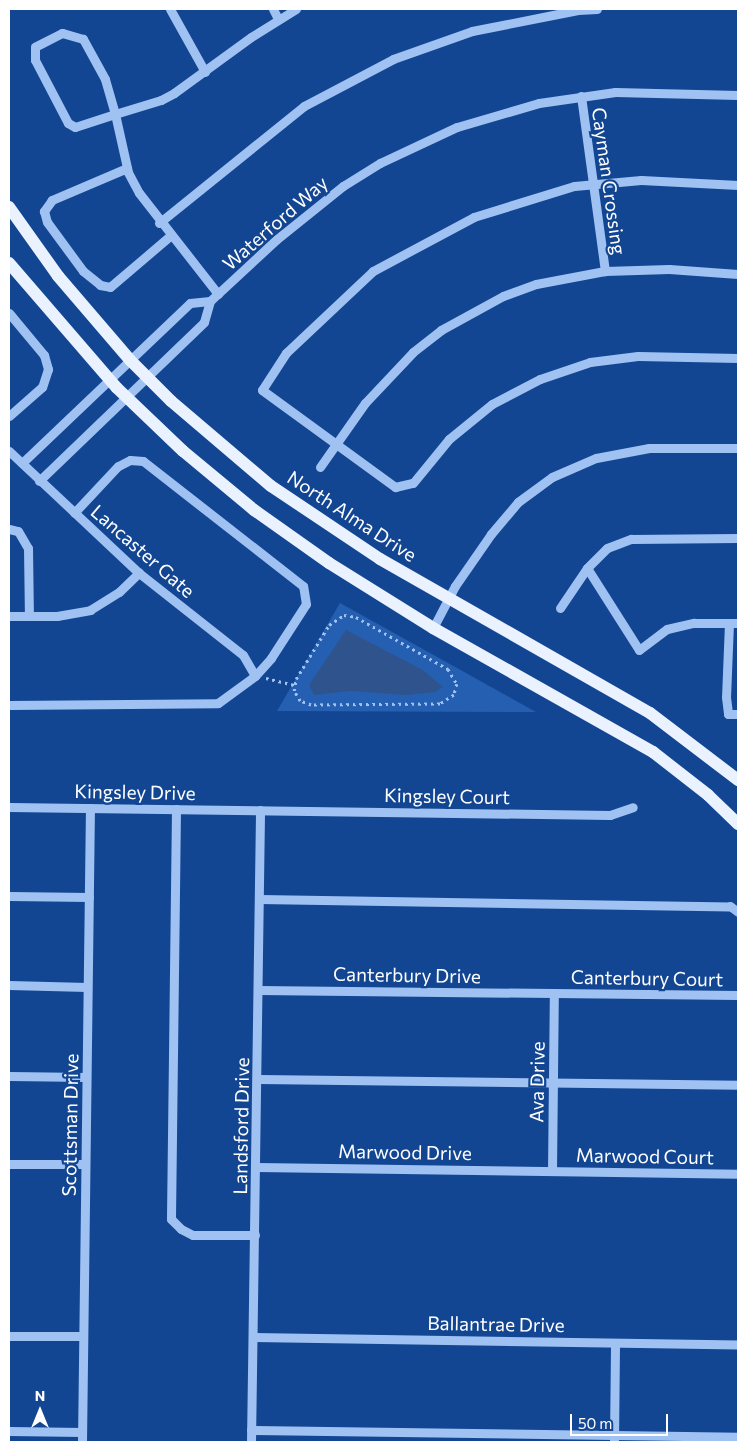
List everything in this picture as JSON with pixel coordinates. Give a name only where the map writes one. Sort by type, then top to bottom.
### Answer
[{"type":"main road","name":"North Alma Drive","points":[[9,207],[58,276],[146,378],[271,486],[342,536],[650,713],[738,780]]},
{"type":"main road","points":[[9,263],[109,380],[184,451],[254,510],[329,564],[433,628],[653,752],[738,824]]},
{"type":"street","points":[[170,9],[205,72]]},
{"type":"street","points":[[273,9],[278,19]]},
{"type":"street","points":[[218,294],[159,223],[138,193],[127,168],[115,114],[95,57],[83,40],[62,32],[37,44],[34,56],[68,123],[78,127],[115,114],[161,100],[205,72],[278,19],[296,9]]},
{"type":"street","points":[[159,223],[304,106],[392,59],[472,31],[578,10],[597,9]]},
{"type":"street","name":"Waterford Way","points":[[39,481],[204,322],[210,301],[309,211],[380,163],[473,121],[539,103],[581,96],[650,91],[738,95]]},
{"type":"street","name":"Cayman Crossing","points":[[581,96],[605,271]]},
{"type":"street","points":[[127,168],[52,200],[44,211],[47,222],[82,271],[100,285],[110,287],[170,236]]},
{"type":"street","points":[[738,184],[641,180],[593,184],[558,191],[474,217],[374,271],[286,353],[262,390],[395,487],[413,483],[449,439],[485,410],[540,378],[590,362],[638,356],[738,358]]},
{"type":"street","points":[[320,467],[334,444],[388,376],[441,330],[503,296],[570,276],[605,271],[669,269],[738,274]]},
{"type":"street","name":"Waterford Way","points":[[22,463],[190,303],[210,301]]},
{"type":"street","points":[[9,314],[44,355],[48,370],[42,386],[9,416]]},
{"type":"street","points":[[433,628],[449,599],[491,534],[518,502],[552,477],[596,458],[648,448],[738,448]]},
{"type":"street","name":"Lancaster Gate","points":[[9,450],[39,481],[139,573],[243,655],[255,676]]},
{"type":"street","points":[[9,705],[201,706],[218,703],[255,676],[303,612],[306,604],[303,586],[143,461],[130,460],[118,466],[74,513]]},
{"type":"street","points":[[9,529],[18,531],[28,548],[30,616]]},
{"type":"street","points":[[560,608],[586,568],[607,548],[631,539],[738,538]]},
{"type":"street","points":[[586,568],[639,650],[667,629],[694,623],[734,623],[726,697],[728,714],[738,714]]},
{"type":"street","points":[[9,616],[77,614],[90,610],[119,592],[139,573]]},
{"type":"street","name":"Kingsley Drive","points":[[9,807],[260,810]]},
{"type":"street","name":"Kingsley Court","points":[[260,810],[610,815],[633,807]]},
{"type":"street","name":"Scottsman Drive","points":[[82,1442],[90,808]]},
{"type":"street","points":[[176,809],[171,1219],[180,1229],[193,1235],[255,1235]]},
{"type":"street","name":"Landsford Drive","points":[[251,1442],[257,1166],[260,810]]},
{"type":"street","points":[[9,896],[88,897]]},
{"type":"street","points":[[259,899],[730,906],[738,912]]},
{"type":"street","points":[[9,985],[88,986]]},
{"type":"street","name":"Canterbury Drive","points":[[258,990],[554,993]]},
{"type":"street","name":"Canterbury Court","points":[[554,993],[738,995]]},
{"type":"street","name":"Ava Drive","points":[[552,1171],[554,993]]},
{"type":"street","points":[[9,1076],[86,1077]]},
{"type":"street","points":[[258,1079],[738,1085]]},
{"type":"street","points":[[9,1164],[86,1164]]},
{"type":"street","name":"Marwood Drive","points":[[257,1166],[552,1171]]},
{"type":"street","name":"Marwood Court","points":[[552,1171],[738,1174]]},
{"type":"street","points":[[9,1336],[84,1336]]},
{"type":"street","name":"Ballantrae Drive","points":[[253,1337],[738,1344]]},
{"type":"street","points":[[614,1439],[615,1343]]},
{"type":"street","points":[[251,1430],[614,1439],[738,1437]]},
{"type":"street","points":[[9,1431],[82,1432]]},
{"type":"path","points":[[344,614],[356,617],[441,664],[453,673],[457,684],[450,700],[440,704],[311,705],[300,701],[294,685],[329,625],[344,614]]},
{"type":"path","points":[[255,676],[294,685]]},
{"type":"shaded area","points":[[340,603],[536,712],[277,711]]},
{"type":"shaded area","points":[[346,630],[423,670],[443,687],[435,692],[406,695],[351,691],[314,695],[309,685]]}]
